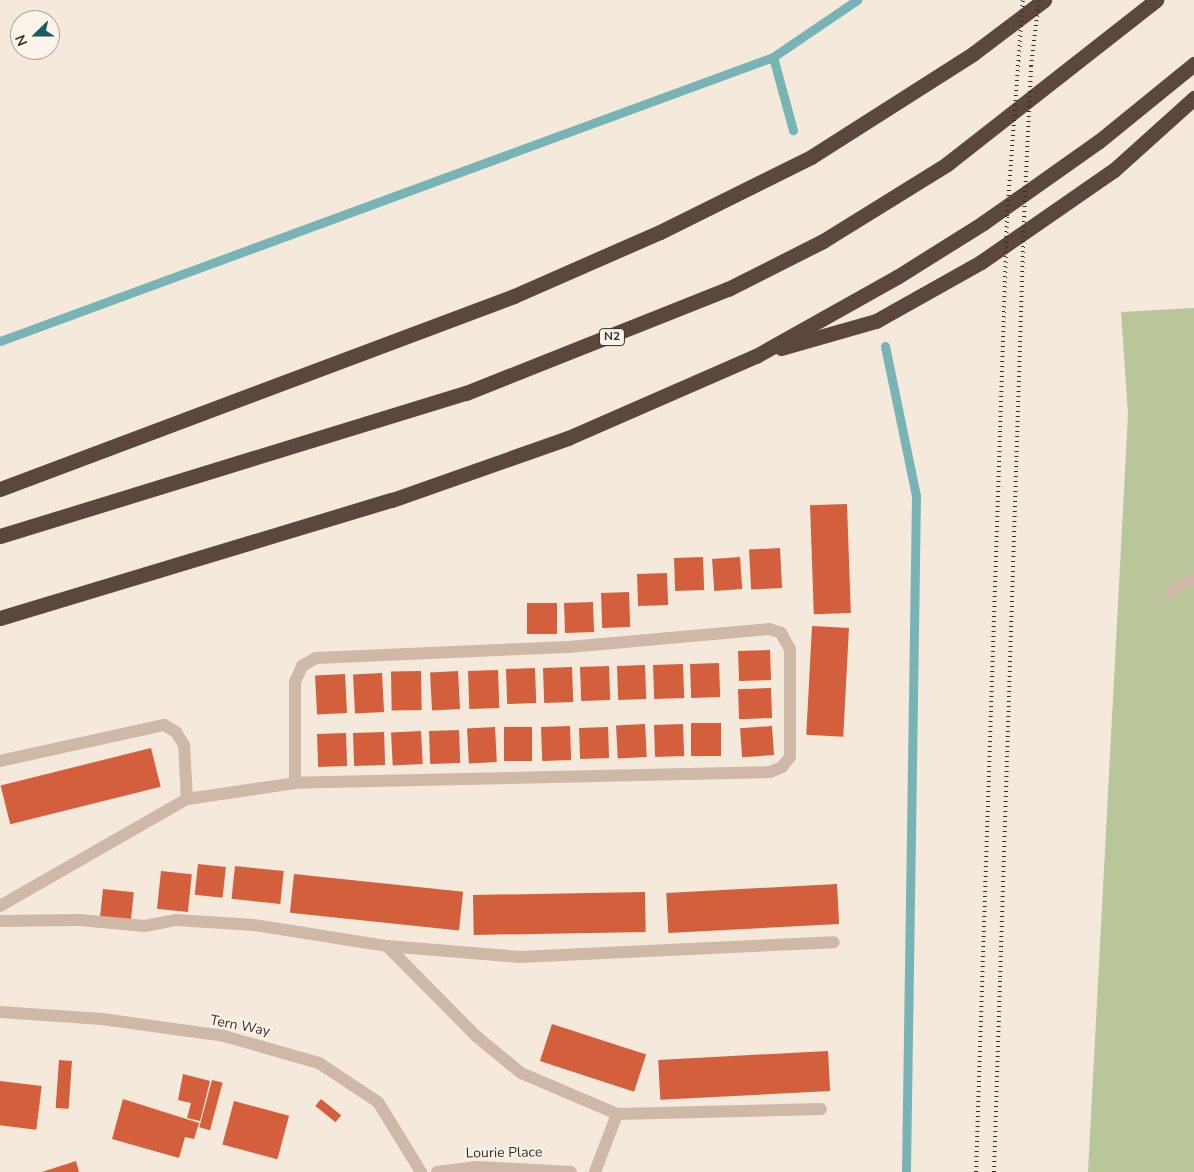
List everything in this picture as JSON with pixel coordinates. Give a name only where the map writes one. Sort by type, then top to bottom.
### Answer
[{"type":"highway","points":[[0,489],[514,296],[660,232],[811,157],[974,53],[1044,0]]},
{"type":"highway","name":"N2","points":[[0,536],[466,394],[728,289],[823,241],[947,164],[1156,0]]},
{"type":"highway","points":[[0,618],[392,500],[568,438],[756,356],[897,277],[983,223],[1098,142],[1194,64]]},
{"type":"highway","points":[[756,356],[876,321],[981,262],[1114,170],[1194,98]]},
{"type":"street","points":[[1169,592],[1194,578]]},
{"type":"street","points":[[0,906],[187,799],[295,784],[770,772],[782,767],[790,757],[790,649],[781,633],[769,629],[569,648],[316,658],[302,666],[295,682],[295,784]]},
{"type":"street","points":[[0,761],[164,725],[176,732],[184,745],[187,799]]},
{"type":"street","points":[[0,921],[80,920],[145,926],[176,920],[254,925],[387,946],[520,958],[834,942]]},
{"type":"street","points":[[387,946],[469,1030],[521,1073],[617,1114],[821,1109]]},
{"type":"street","name":"Tern Way","points":[[0,1012],[102,1019],[224,1036],[319,1063],[378,1102],[422,1172]]},
{"type":"street","points":[[596,1172],[617,1114]]},
{"type":"street","name":"Lourie Place","points":[[437,1172],[477,1167],[571,1172]]},
{"type":"green space","points":[[1194,308],[1194,1172],[1088,1172],[1128,414],[1121,312]]},
{"type":"building","points":[[847,504],[851,613],[814,614],[810,505]]},
{"type":"building","points":[[780,548],[782,588],[751,590],[749,550]]},
{"type":"building","points":[[703,557],[704,590],[675,591],[674,558]]},
{"type":"building","points":[[740,557],[742,589],[714,591],[712,559]]},
{"type":"building","points":[[667,573],[668,605],[638,606],[637,574]]},
{"type":"building","points":[[629,592],[630,627],[602,628],[601,593]]},
{"type":"building","points":[[593,602],[594,632],[565,633],[564,603]]},
{"type":"building","points":[[527,603],[557,603],[557,634],[527,634]]},
{"type":"building","points":[[812,626],[849,628],[843,737],[806,735]]},
{"type":"building","points":[[770,650],[771,680],[739,681],[738,651]]},
{"type":"building","points":[[719,663],[720,697],[691,698],[690,664]]},
{"type":"building","points":[[683,664],[684,698],[654,699],[653,665]]},
{"type":"building","points":[[645,665],[646,699],[618,700],[617,666]]},
{"type":"building","points":[[609,666],[610,700],[581,701],[580,667]]},
{"type":"building","points":[[572,667],[573,702],[544,703],[543,668]]},
{"type":"building","points":[[535,668],[536,703],[507,704],[506,669]]},
{"type":"building","points":[[498,670],[499,708],[469,709],[468,671]]},
{"type":"building","points":[[421,671],[422,710],[392,711],[391,672]]},
{"type":"building","points":[[458,671],[460,709],[432,710],[430,672]]},
{"type":"building","points":[[382,673],[384,712],[355,713],[353,675]]},
{"type":"building","points":[[345,674],[347,713],[317,715],[315,676]]},
{"type":"building","points":[[771,688],[772,718],[739,719],[738,689]]},
{"type":"building","points":[[691,723],[721,723],[721,756],[691,756]]},
{"type":"building","points":[[645,724],[647,757],[618,758],[616,726]]},
{"type":"building","points":[[683,724],[684,756],[655,757],[654,725]]},
{"type":"building","points":[[570,726],[571,760],[542,761],[541,727]]},
{"type":"building","points":[[772,726],[774,755],[742,757],[740,728]]},
{"type":"building","points":[[495,727],[497,762],[469,763],[467,728]]},
{"type":"building","points":[[504,727],[532,727],[532,761],[504,761]]},
{"type":"building","points":[[608,727],[609,758],[580,759],[579,728]]},
{"type":"building","points":[[459,730],[460,763],[430,764],[429,731]]},
{"type":"building","points":[[421,731],[423,764],[393,766],[391,733]]},
{"type":"building","points":[[384,732],[385,765],[354,766],[353,733]]},
{"type":"building","points":[[346,733],[347,766],[318,767],[317,734]]},
{"type":"building","points":[[151,748],[161,787],[10,824],[1,785]]},
{"type":"building","points":[[198,864],[226,867],[223,898],[195,895]]},
{"type":"building","points":[[235,866],[284,871],[280,904],[232,899]]},
{"type":"building","points":[[161,871],[192,874],[188,912],[157,909]]},
{"type":"building","points":[[294,874],[463,892],[459,931],[290,913]]},
{"type":"building","points":[[837,884],[839,924],[668,933],[666,893]]},
{"type":"building","points":[[103,889],[134,892],[131,921],[100,918]]},
{"type":"building","points":[[645,892],[646,932],[474,935],[473,895]]},
{"type":"building","points":[[552,1024],[646,1055],[634,1092],[540,1061]]},
{"type":"building","points":[[828,1051],[830,1091],[660,1100],[658,1060]]},
{"type":"building","points":[[59,1060],[72,1061],[69,1109],[56,1108]]},
{"type":"building","points":[[183,1074],[210,1081],[200,1121],[187,1118],[191,1103],[178,1100]]},
{"type":"building","points":[[212,1080],[223,1083],[210,1130],[199,1127]]},
{"type":"building","points":[[0,1081],[42,1086],[36,1130],[0,1125]]},
{"type":"building","points":[[123,1099],[199,1123],[194,1139],[185,1137],[179,1158],[112,1139]]},
{"type":"building","points":[[321,1099],[341,1115],[336,1122],[315,1106]]},
{"type":"building","points":[[234,1101],[289,1116],[277,1159],[222,1144]]},
{"type":"building","points":[[76,1161],[79,1172],[42,1172]]},
{"type":"waterway","points":[[0,341],[773,57],[857,0]]},
{"type":"waterway","points":[[773,57],[793,130]]},
{"type":"waterway","points":[[885,346],[916,496],[906,1172]]},
{"type":"railway","points":[[976,1172],[1007,216],[1023,0]]},
{"type":"railway","points":[[994,1172],[1024,217],[1031,66],[1039,0]]}]
